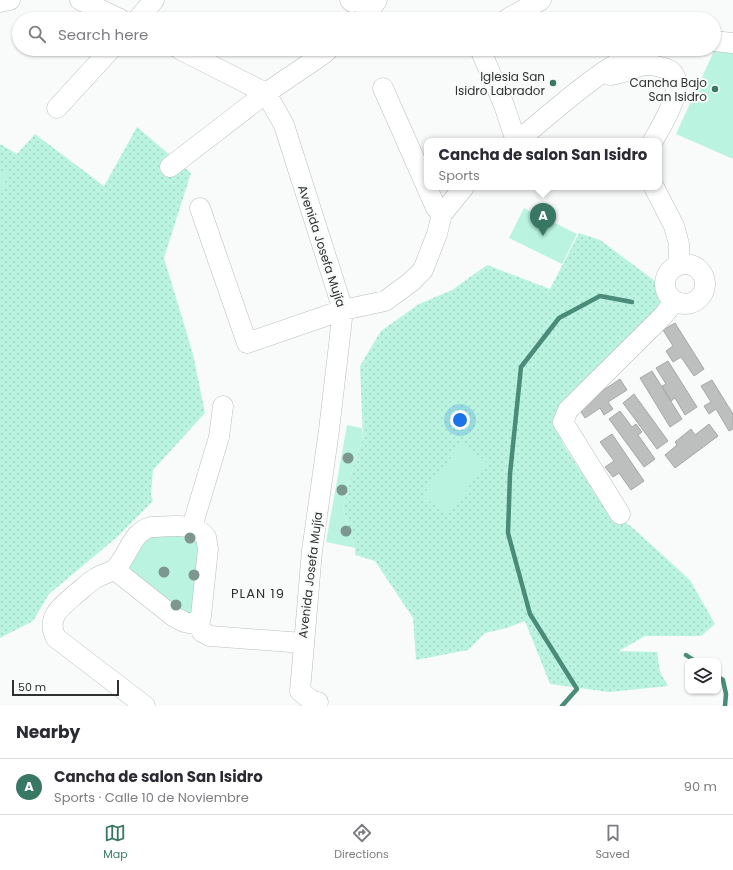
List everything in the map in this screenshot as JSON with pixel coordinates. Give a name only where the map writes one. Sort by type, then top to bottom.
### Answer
[{"type":"street","points":[[0,2],[10,0]]},
{"type":"street","points":[[80,0],[105,12]]},
{"type":"street","points":[[144,12],[154,0]]},
{"type":"street","points":[[350,0],[352,2],[356,0]]},
{"type":"street","points":[[368,12],[377,0]]},
{"type":"street","points":[[520,12],[541,0]]},
{"type":"street","points":[[721,42],[733,43]]},
{"type":"street","points":[[57,108],[105,56]]},
{"type":"street","points":[[194,56],[266,92]]},
{"type":"street","points":[[170,167],[266,92],[320,56]]},
{"type":"street","points":[[483,56],[504,105],[516,138]]},
{"type":"street","points":[[521,138],[590,82],[630,56]]},
{"type":"street","points":[[605,72],[612,75],[646,65],[667,68],[671,71],[674,76],[677,89],[674,102],[655,138]]},
{"type":"street","points":[[383,88],[424,181]]},
{"type":"street","name":"Avenida Josefa Mujía","points":[[199,625],[202,632],[209,636],[303,643],[312,551],[329,430],[343,310],[284,125],[266,92]]},
{"type":"street","points":[[428,190],[436,208],[442,214]]},
{"type":"street","points":[[200,208],[239,346],[343,310],[385,301],[411,282],[423,270],[435,240],[442,214],[462,190]]},
{"type":"street","points":[[656,190],[674,226],[679,244],[679,265]]},
{"type":"street","points":[[686,264],[698,269],[704,280],[704,286],[699,298],[694,301],[681,303],[675,301],[666,292],[665,285],[668,272],[679,265],[686,264]]},
{"type":"street","points":[[620,514],[563,422],[568,410],[662,317],[675,301]]},
{"type":"street","points":[[192,527],[219,437],[223,406]]},
{"type":"street","points":[[115,570],[173,616],[184,622],[199,625],[208,543],[206,536],[203,532],[192,527],[151,527],[145,529],[136,536],[115,570],[96,578],[58,608],[52,623],[52,631],[56,638],[145,706]]},
{"type":"street","points":[[303,643],[300,691],[314,702],[318,702]]},
{"type":"green space","name":"Cancha Bajo San Isidro","points":[[721,38],[733,44],[733,159],[676,134],[712,56],[721,56]]},
{"type":"green space","points":[[137,127],[191,173],[164,258],[193,354],[205,413],[153,470],[151,495],[153,501],[116,538],[49,594],[33,621],[0,638],[0,144],[17,154],[35,134],[104,186]]},
{"type":"green space","points":[[0,173],[9,173],[0,197]]},
{"type":"green space","points":[[524,208],[577,234],[562,264],[509,238]]},
{"type":"green space","points":[[579,233],[600,240],[655,281],[664,302],[556,422],[562,442],[600,501],[634,529],[690,580],[715,624],[701,636],[645,636],[619,651],[657,652],[660,672],[668,686],[609,692],[550,684],[525,621],[507,628],[485,633],[468,650],[416,660],[413,618],[375,561],[355,555],[355,548],[343,508],[353,467],[363,438],[360,366],[381,331],[419,304],[452,290],[487,265],[550,289]]},
{"type":"green space","points":[[347,425],[362,428],[363,438],[353,467],[343,508],[355,548],[326,542]]},
{"type":"green space","points":[[461,444],[487,462],[448,515],[422,496]]},
{"type":"green space","points":[[186,533],[200,541],[192,613],[184,614],[130,571],[129,565],[143,537]]},
{"type":"building","points":[[675,323],[704,369],[694,376],[681,357],[673,362],[666,351],[673,346],[663,330]]},
{"type":"building","points":[[668,361],[697,407],[685,415],[675,398],[671,401],[662,386],[666,384],[656,368]]},
{"type":"building","points":[[652,371],[682,419],[670,427],[640,378]]},
{"type":"building","points":[[620,379],[627,390],[608,402],[613,409],[604,415],[600,408],[585,418],[578,407]]},
{"type":"building","points":[[712,380],[733,414],[733,429],[729,431],[716,409],[709,414],[704,406],[711,402],[701,386]]},
{"type":"building","points":[[634,394],[668,441],[657,449],[623,403]]},
{"type":"building","points":[[620,411],[632,427],[636,424],[642,432],[638,435],[655,459],[644,467],[609,419]]},
{"type":"building","points":[[709,424],[718,436],[675,468],[665,455],[677,445],[675,442],[691,429],[695,435]]},
{"type":"building","points":[[612,434],[644,481],[631,490],[619,473],[613,477],[605,467],[614,461],[600,442]]},
{"type":"waterway","points":[[562,706],[577,689],[530,614],[508,533],[510,474],[521,367],[559,318],[600,296],[632,302]]},
{"type":"waterway","points":[[686,655],[690,658]]},
{"type":"waterway","points":[[721,679],[723,680],[726,694],[725,706]]},
{"type":"place","name":"Iglesia San Isidro Labrador","points":[[553,83]]},
{"type":"place","name":"Cancha Bajo San Isidro","points":[[715,89]]},
{"type":"place","name":"Cancha de salon San Isidro","points":[[543,236]]},
{"type":"district","name":"PLAN 19","points":[[258,593]]}]
